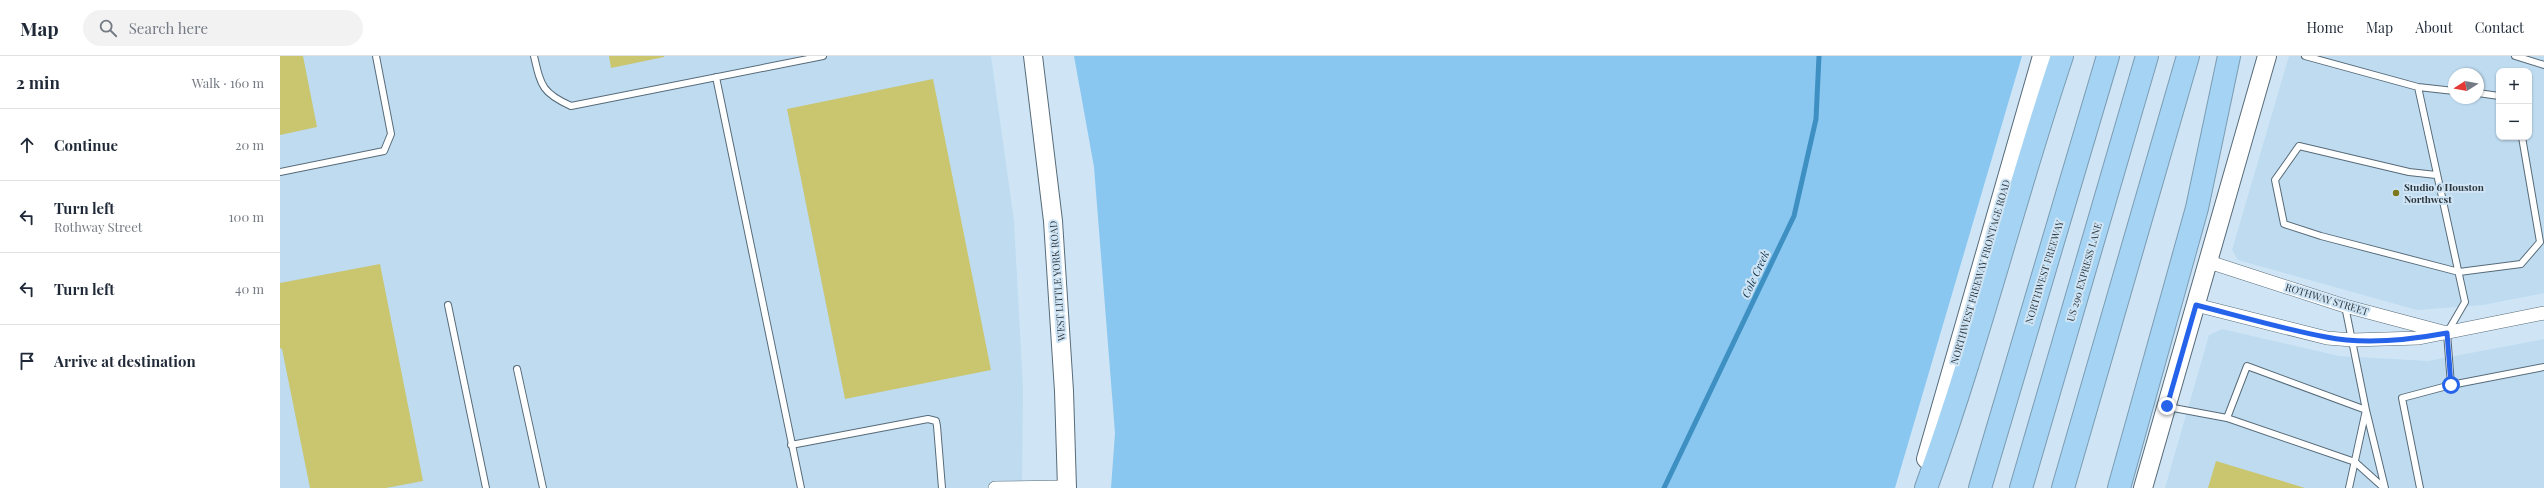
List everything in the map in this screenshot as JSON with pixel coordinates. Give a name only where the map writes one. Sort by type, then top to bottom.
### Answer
[{"type":"highway","points":[[1926,488],[1974,345],[2062,56]]},
{"type":"highway","name":"NORTHWEST FREEWAY","points":[[1980,488],[2108,56]]},
{"type":"highway","name":"US 290 EXPRESS LANE","points":[[2021,488],[2147,56]]},
{"type":"highway","points":[[2063,488],[2188,56]]},
{"type":"highway","points":[[2119,488],[2196,208],[2229,56]]},
{"type":"main road","name":"WEST LITTLE YORK ROAD","points":[[1028,56],[1034,74]]},
{"type":"main road","name":"WEST LITTLE YORK ROAD","points":[[1033,56],[1053,221],[1064,391],[1067,487]]},
{"type":"main road","name":"NORTHWEST FREEWAY FRONTAGE ROAD","points":[[1918,488],[2042,56]]},
{"type":"main road","points":[[2143,488],[2267,56]]},
{"type":"street","name":"ROTHWAY STREET","points":[[2209,262],[2345,306],[2447,333]]},
{"type":"street","name":"ROTHWAY STREET","points":[[2196,305],[2327,338],[2352,340],[2419,338],[2544,313]]},
{"type":"street","points":[[995,488],[1067,487]]},
{"type":"lane","points":[[280,172],[384,151],[391,134],[376,56]]},
{"type":"lane","points":[[534,56],[540,81],[551,97],[571,106],[823,56]]},
{"type":"lane","points":[[2305,56],[2418,87],[2448,90]]},
{"type":"lane","points":[[2515,56],[2544,65]]},
{"type":"lane","points":[[716,77],[791,445],[802,488]]},
{"type":"lane","points":[[2418,87],[2436,175],[2465,302],[2447,333],[2451,385]]},
{"type":"lane","points":[[2484,94],[2496,96]]},
{"type":"lane","points":[[2436,175],[2409,172],[2299,146],[2275,180],[2284,224],[2321,236],[2459,272],[2521,264],[2540,242],[2523,140]]},
{"type":"lane","points":[[448,306],[486,488]]},
{"type":"lane","points":[[2345,306],[2366,410],[2385,488]]},
{"type":"lane","points":[[2227,418],[2247,366],[2366,410]]},
{"type":"lane","points":[[2420,488],[2402,398],[2451,385],[2544,367]]},
{"type":"lane","points":[[517,369],[543,488]]},
{"type":"lane","points":[[2167,406],[2227,418],[2355,462],[2385,488]]},
{"type":"lane","points":[[2349,488],[2366,410]]},
{"type":"lane","points":[[791,445],[928,419],[936,421],[942,488]]},
{"type":"shaded area","points":[[280,56],[991,56],[1014,221],[1023,388],[1022,488],[280,488]]},
{"type":"shaded area","points":[[1074,56],[2022,56],[1895,488],[1111,488],[1115,433],[1094,167]]},
{"type":"shaded area","name":"Studio 6 Houston Northwest","points":[[2289,56],[2544,56],[2544,293],[2483,305],[2417,310],[2238,260],[2232,250]]},
{"type":"shaded area","points":[[2222,329],[2339,356],[2428,361],[2544,339],[2544,488],[2165,488],[2209,335]]},
{"type":"building","points":[[280,56],[303,56],[317,127],[280,135]]},
{"type":"building","points":[[609,56],[664,56],[664,57],[611,68]]},
{"type":"building","points":[[933,79],[991,370],[845,399],[787,109]]},
{"type":"building","points":[[380,264],[423,481],[386,488],[310,488],[282,349],[280,348],[280,283]]},
{"type":"building","points":[[2216,461],[2305,488],[2208,488]]},
{"type":"waterway","name":"Cole Creek","points":[[1664,488],[1794,216],[1816,119],[1819,56]]},
{"type":"place","name":"Studio 6 Houston Northwest","points":[[2396,193]]},
{"type":"route","points":[[2167,406],[2196,305],[2327,338],[2352,340],[2419,338],[2447,333],[2451,385]]}]
